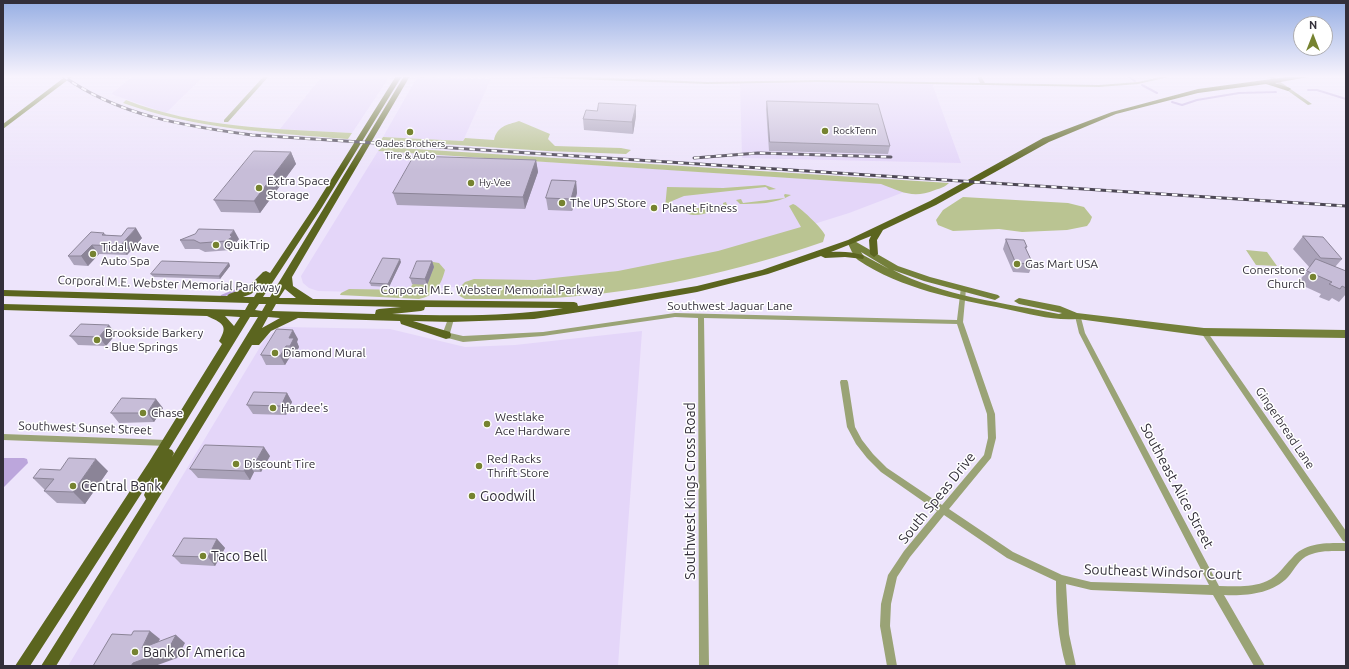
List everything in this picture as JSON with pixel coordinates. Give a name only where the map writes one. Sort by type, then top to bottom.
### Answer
[{"type":"main road","points":[[3,126],[28,107]]},
{"type":"main road","points":[[22,666],[167,442],[379,107]]},
{"type":"main road","points":[[48,666],[288,278],[389,107]]},
{"type":"main road","points":[[612,304],[698,289],[765,272],[850,242],[934,202],[1046,140],[1114,113],[1136,107]]},
{"type":"main road","points":[[874,254],[873,240],[880,228]]},
{"type":"main road","points":[[850,242],[874,254],[895,268],[963,293]]},
{"type":"main road","points":[[850,242],[860,257]]},
{"type":"main road","points":[[211,298],[238,296],[253,289],[258,285],[282,250],[291,248]]},
{"type":"main road","points":[[809,256],[845,254],[860,257],[900,278],[1059,317],[1078,316],[1204,332],[1346,334]]},
{"type":"main road","points":[[288,278],[288,287],[291,291],[301,297],[318,302]]},
{"type":"main road","name":"Corporal M.E. Webster Memorial Parkway","points":[[3,293],[318,302],[508,305],[612,304]]},
{"type":"main road","points":[[355,317],[443,303]]},
{"type":"main road","name":"Corporal M.E. Webster Memorial Parkway","points":[[3,307],[249,312],[376,318],[451,319],[534,316],[612,304]]},
{"type":"main road","points":[[206,312],[224,320],[229,326],[229,333],[220,348],[219,358]]},
{"type":"main road","points":[[232,368],[244,361],[263,330],[279,321],[304,314]]},
{"type":"main road","points":[[376,318],[404,322],[446,335]]},
{"type":"main road","points":[[149,503],[150,491],[170,446],[167,442]]},
{"type":"street","points":[[226,121],[239,107]]},
{"type":"street","points":[[960,322],[963,293]]},
{"type":"street","name":"Southwest Jaguar Lane","points":[[446,335],[463,339],[543,334],[675,315],[960,322]]},
{"type":"street","name":"Southwest Kings Cross Road","points":[[701,315],[704,666]]},
{"type":"street","name":"Southeast Alice Street","points":[[1078,316],[1082,333],[1216,590],[1260,666]]},
{"type":"street","points":[[446,335],[451,319]]},
{"type":"street","name":"South Speas Drive","points":[[892,666],[885,626],[886,604],[893,576],[907,554],[945,510],[988,456],[992,438],[991,414],[960,322]]},
{"type":"street","name":"Gingerbread Lane","points":[[1204,332],[1346,538]]},
{"type":"street","name":"Southeast Windsor Court","points":[[844,382],[851,427],[866,451],[884,470],[1010,554],[1061,579],[1091,586],[1242,591],[1259,588],[1273,583],[1281,578],[1297,557],[1306,552],[1321,547],[1346,547]]},
{"type":"street","name":"Southwest Sunset Street","points":[[3,437],[167,442]]},
{"type":"street","points":[[1061,579],[1061,616],[1066,648],[1071,666]]},
{"type":"shaded area","points":[[149,107],[172,107],[166,113]]},
{"type":"shaded area","points":[[297,107],[369,107],[352,133],[280,129]]},
{"type":"shaded area","points":[[400,107],[478,107],[463,141],[383,137]]},
{"type":"shaded area","points":[[741,107],[941,107],[961,163],[742,158]]},
{"type":"shaded area","points":[[378,151],[920,186],[849,213],[744,246],[666,263],[619,271],[548,280],[402,291],[318,291],[309,288],[303,283],[301,276]]},
{"type":"shaded area","points":[[283,327],[390,329],[465,347],[515,345],[642,331],[618,666],[68,666],[266,337]]},
{"type":"shaded area","points":[[3,458],[24,458],[27,459],[28,463],[3,488]]},
{"type":"green space","points":[[136,107],[148,107],[209,122],[237,126],[352,133],[348,139],[262,132],[178,119]]},
{"type":"green space","points":[[519,121],[550,134],[548,139],[555,146],[621,148],[631,150],[626,154],[547,151],[381,140],[383,137],[463,141],[465,138],[494,140],[495,135],[500,129]]},
{"type":"green space","points":[[383,147],[949,183],[946,186],[927,193],[914,194],[902,192],[881,184],[378,151]]},
{"type":"green space","points":[[765,185],[776,189],[769,190],[766,187],[684,196],[672,201],[668,208],[665,208],[667,187],[723,188]]},
{"type":"green space","points":[[785,194],[791,195],[785,198]]},
{"type":"green space","points":[[963,197],[1068,203],[1084,207],[1092,217],[1087,226],[1067,230],[1022,232],[999,229],[953,231],[938,225],[936,220],[943,210]]},
{"type":"green space","points":[[785,198],[766,203],[753,204],[740,204],[736,200],[741,199],[743,203]]},
{"type":"green space","points":[[726,202],[727,205],[724,208],[697,215],[692,215],[683,210],[686,206],[689,209],[723,205],[723,203]]},
{"type":"green space","points":[[793,204],[805,213],[823,232],[825,235],[823,242],[757,263],[690,279],[622,291],[553,298],[465,299],[458,295],[458,290],[518,285],[459,288],[465,282],[474,279],[535,280],[618,271],[718,251],[801,227],[789,206]]},
{"type":"green space","points":[[1246,250],[1267,252],[1277,266],[1256,265]]},
{"type":"green space","points":[[427,261],[439,263],[445,270],[439,285],[425,298],[419,299],[340,295],[349,289],[409,290]]},
{"type":"building","points":[[598,107],[635,107],[632,122],[583,119],[586,110],[597,111]]},
{"type":"building","name":"RockTenn","points":[[767,107],[879,107],[890,146],[770,142]]},
{"type":"building","points":[[254,151],[291,152],[254,201],[214,200]]},
{"type":"building","name":"Hy-Vee","points":[[414,156],[536,160],[523,197],[393,193]]},
{"type":"building","points":[[552,180],[576,181],[571,199],[546,198]]},
{"type":"building","points":[[128,228],[136,228],[120,246],[92,245],[81,256],[68,256],[91,232],[104,233],[102,235],[121,236]]},
{"type":"building","points":[[199,229],[234,230],[230,235],[232,237],[226,241],[200,243],[194,240],[180,240],[195,234]]},
{"type":"building","points":[[1303,236],[1323,237],[1342,259],[1321,258]]},
{"type":"building","points":[[1006,239],[1024,240],[1027,247],[1025,247],[1033,264],[1016,263]]},
{"type":"building","points":[[383,258],[400,259],[388,284],[370,283]]},
{"type":"building","points":[[1316,259],[1346,271],[1346,288],[1342,286],[1340,289],[1329,284],[1332,282],[1307,271]]},
{"type":"building","name":"QuikTrip","points":[[162,261],[229,263],[219,276],[151,274]]},
{"type":"building","points":[[417,261],[432,261],[425,279],[410,278]]},
{"type":"building","points":[[81,324],[109,325],[99,337],[70,336]]},
{"type":"building","points":[[277,329],[293,330],[289,338],[294,338],[290,346],[286,346],[280,356],[261,355]]},
{"type":"building","points":[[254,392],[287,393],[281,406],[247,405]]},
{"type":"building","points":[[122,398],[156,399],[147,413],[111,413]]},
{"type":"building","points":[[205,445],[264,447],[255,463],[248,463],[244,471],[190,469]]},
{"type":"building","points":[[69,458],[96,459],[73,492],[44,491],[54,479],[33,478],[40,469],[60,470]]},
{"type":"building","points":[[184,538],[217,539],[208,557],[173,556]]},
{"type":"building","points":[[134,631],[150,631],[142,648],[176,635],[168,650],[133,663],[131,666],[93,666],[112,634],[131,635]]},
{"type":"waterway","points":[[222,296],[242,288]]},
{"type":"railway","points":[[123,107],[178,123],[252,135],[1346,206]]},
{"type":"railway","points":[[694,158],[758,153],[891,157]]},
{"type":"place","name":"RockTenn","points":[[825,131]]},
{"type":"place","name":"Oades Brothers Tire & Auto","points":[[410,132]]},
{"type":"place","name":"Hy-Vee","points":[[471,183]]},
{"type":"place","name":"Extra Space Storage","points":[[259,188]]},
{"type":"place","name":"The UPS Store","points":[[562,203]]},
{"type":"place","name":"Planet Fitness","points":[[654,208]]},
{"type":"place","name":"QuikTrip","points":[[216,245]]},
{"type":"place","name":"Tidal Wave Auto Spa","points":[[93,254]]},
{"type":"place","name":"Gas Mart USA","points":[[1017,264]]},
{"type":"place","name":"Conerstone Church","points":[[1313,277]]},
{"type":"place","name":"Brookside Barkery - Blue Springs","points":[[97,340]]},
{"type":"place","name":"Diamond Mural","points":[[275,353]]},
{"type":"place","name":"Hardee's","points":[[273,408]]},
{"type":"place","name":"Chase","points":[[143,413]]},
{"type":"place","name":"Westlake Ace Hardware","points":[[487,424]]},
{"type":"place","name":"Discount Tire","points":[[236,464]]},
{"type":"place","name":"Red Racks Thrift Store","points":[[479,466]]},
{"type":"place","name":"Central Bank","points":[[73,486]]},
{"type":"place","name":"Goodwill","points":[[472,496]]},
{"type":"place","name":"Taco Bell","points":[[203,556]]},
{"type":"place","name":"Bank of America","points":[[135,652]]}]
